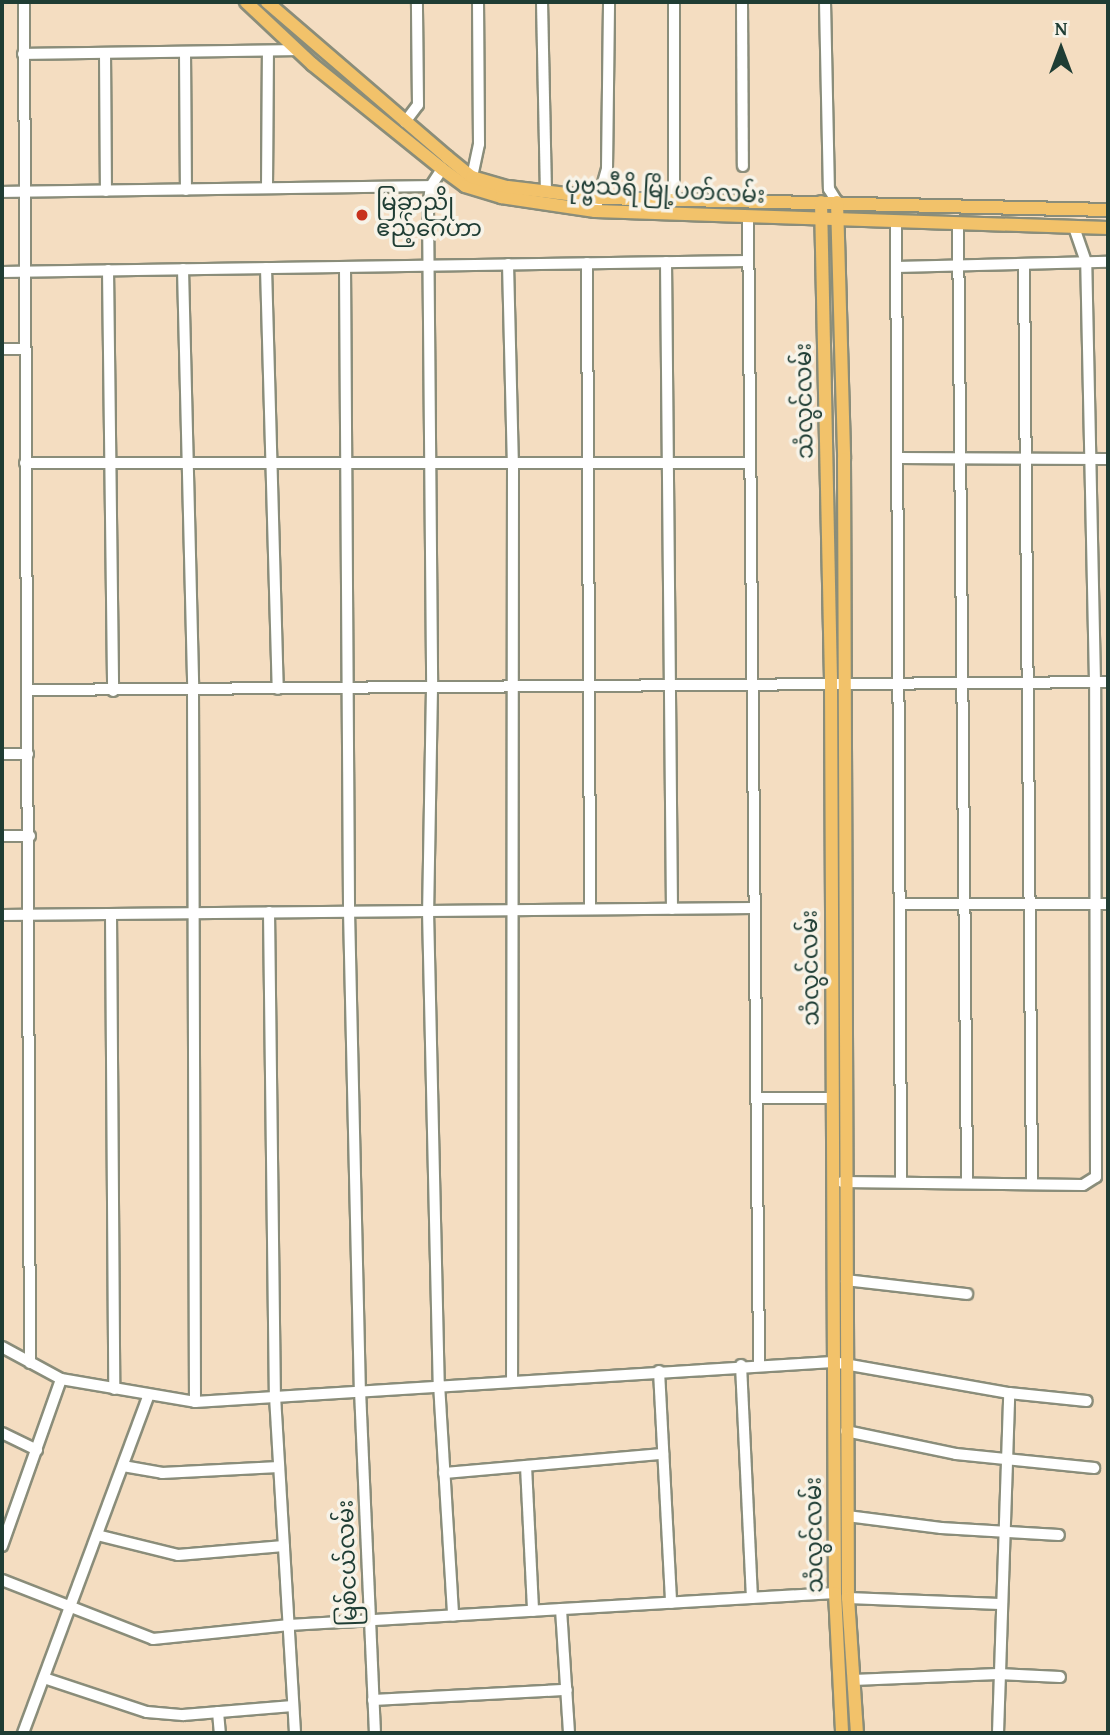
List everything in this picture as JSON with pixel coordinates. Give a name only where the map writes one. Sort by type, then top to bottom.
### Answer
[{"type":"main road","name":"ပုဗ္ဗသီရိ မြို့ပတ်လမ်း","points":[[246,2],[312,64],[442,169],[465,186],[501,197],[596,211],[1108,228]]},
{"type":"main road","name":"ပုဗ္ဗသီရိ မြို့ပတ်လမ်း","points":[[267,2],[321,52],[472,177],[546,192],[600,198],[1108,210]]},
{"type":"main road","points":[[312,64],[321,52]]},
{"type":"main road","name":"သံလွင်လမ်း","points":[[821,202],[831,682],[832,1183],[839,1364],[835,1593],[842,1733]]},
{"type":"main road","name":"သံလွင်လမ်း","points":[[837,202],[845,683],[846,1280],[839,1364],[846,1431],[848,1598],[857,1733]]},
{"type":"street","points":[[24,2],[22,349],[30,836],[30,1363]]},
{"type":"street","points":[[405,122],[418,104],[417,2]]},
{"type":"street","points":[[472,177],[479,144],[478,2]]},
{"type":"street","points":[[542,2],[546,192]]},
{"type":"street","points":[[596,211],[607,169],[609,2]]},
{"type":"street","points":[[674,2],[674,200]]},
{"type":"street","points":[[742,2],[743,166]]},
{"type":"street","points":[[825,2],[829,189],[837,202]]},
{"type":"street","points":[[23,54],[297,50]]},
{"type":"street","points":[[267,188],[268,51]]},
{"type":"street","points":[[186,52],[186,190]]},
{"type":"street","points":[[105,53],[106,191]]},
{"type":"street","points":[[442,169],[431,186],[427,265],[432,688],[428,911],[439,1384],[453,1616]]},
{"type":"street","points":[[2,192],[431,186]]},
{"type":"street","points":[[821,202],[829,189]]},
{"type":"street","points":[[748,216],[759,1364]]},
{"type":"street","points":[[896,221],[901,1182]]},
{"type":"street","points":[[958,223],[967,1181]]},
{"type":"street","points":[[832,1183],[967,1181],[1083,1185],[1096,1177],[1095,682],[1086,262],[1074,227]]},
{"type":"street","points":[[2,272],[748,261]]},
{"type":"street","points":[[666,262],[665,463],[672,909]]},
{"type":"street","points":[[896,267],[1108,262]]},
{"type":"street","points":[[586,263],[591,686],[590,909]]},
{"type":"street","points":[[508,264],[513,463],[509,687],[512,1380]]},
{"type":"street","points":[[1024,265],[1025,682],[1032,1184]]},
{"type":"street","name":"မြစ်ငယ်လမ်း","points":[[345,267],[349,911],[360,1390],[375,1733]]},
{"type":"street","points":[[266,268],[278,689]]},
{"type":"street","points":[[183,269],[193,690],[191,913],[195,1402]]},
{"type":"street","points":[[108,270],[113,691]]},
{"type":"street","points":[[2,349],[22,349]]},
{"type":"street","points":[[898,458],[1108,459]]},
{"type":"street","points":[[25,463],[750,463]]},
{"type":"street","points":[[28,690],[1108,682]]},
{"type":"street","points":[[2,754],[28,754]]},
{"type":"street","points":[[2,836],[30,836]]},
{"type":"street","points":[[900,904],[964,907],[1108,904]]},
{"type":"street","points":[[2,915],[754,908]]},
{"type":"street","points":[[269,912],[275,1396],[295,1733]]},
{"type":"street","points":[[111,914],[114,1389]]},
{"type":"street","points":[[756,1098],[833,1098]]},
{"type":"street","points":[[846,1280],[967,1294]]},
{"type":"street","points":[[2,1346],[61,1379],[195,1402],[759,1364],[839,1364],[1009,1393],[1087,1401]]},
{"type":"street","points":[[741,1366],[752,1598]]},
{"type":"street","points":[[659,1371],[670,1603]]},
{"type":"street","points":[[2,1546],[61,1379]]},
{"type":"street","points":[[998,1733],[1004,1461],[1009,1393]]},
{"type":"street","points":[[23,1733],[149,1395]]},
{"type":"street","points":[[846,1431],[1004,1461],[1094,1468]]},
{"type":"street","points":[[2,1433],[37,1450]]},
{"type":"street","points":[[444,1473],[663,1454]]},
{"type":"street","points":[[123,1466],[163,1473],[279,1467]]},
{"type":"street","points":[[526,1466],[533,1611]]},
{"type":"street","points":[[848,1516],[941,1528],[1003,1529],[1059,1535]]},
{"type":"street","points":[[97,1535],[178,1555],[284,1546]]},
{"type":"street","points":[[2,1580],[153,1639],[289,1625],[835,1593]]},
{"type":"street","points":[[848,1598],[1000,1604]]},
{"type":"street","points":[[561,1609],[569,1733]]},
{"type":"street","points":[[853,1679],[998,1674],[1060,1677]]},
{"type":"street","points":[[44,1678],[147,1712],[218,1712],[293,1706]]},
{"type":"street","points":[[373,1700],[566,1690]]},
{"type":"street","points":[[218,1712],[219,1733]]},
{"type":"place","name":"မြခွာညို ဧည့်ဂေဟာ","points":[[362,215]]}]
